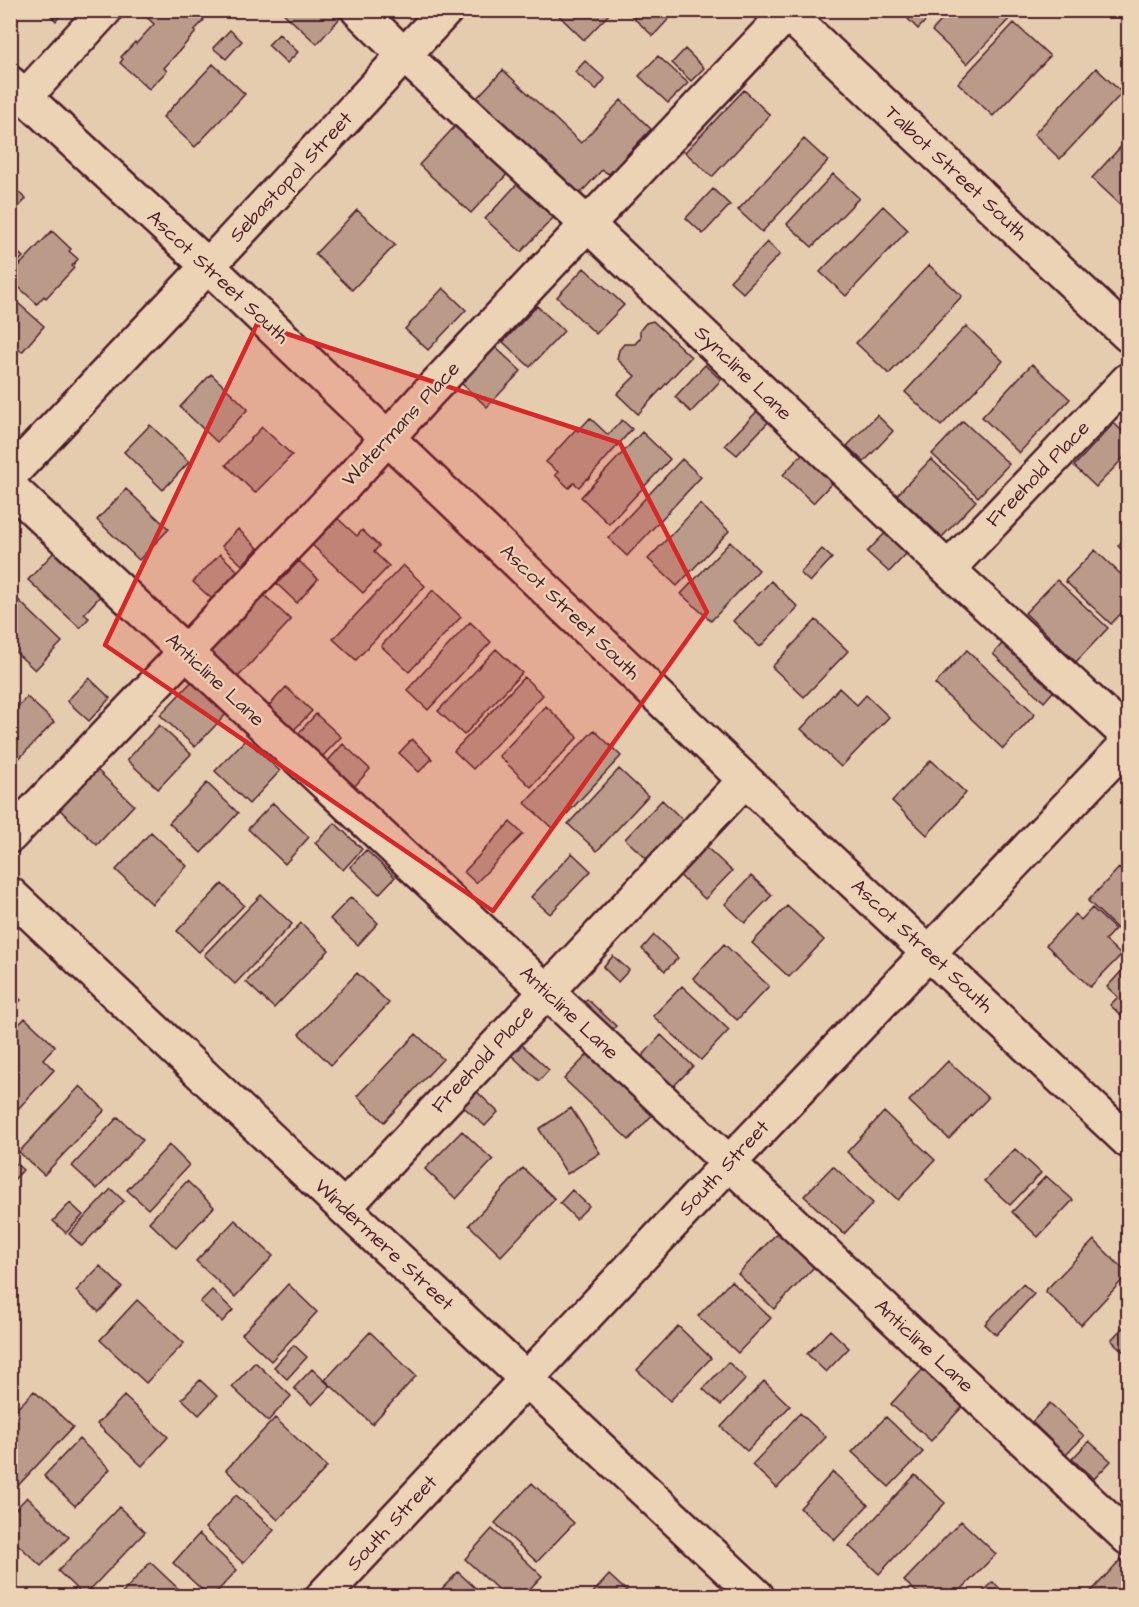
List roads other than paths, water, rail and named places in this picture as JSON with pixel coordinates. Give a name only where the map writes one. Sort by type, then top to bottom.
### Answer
[{"type":"street","points":[[18,90],[105,10]]},
{"type":"street","name":"Syncline Lane","points":[[358,10],[588,225],[948,569],[1128,736]]},
{"type":"street","name":"Sebastopol Street","points":[[10,475],[446,10]]},
{"type":"street","name":"Watermans Place","points":[[10,836],[344,486],[787,12]]},
{"type":"street","name":"Talbot Street South","points":[[787,12],[1128,335]]},
{"type":"street","name":"Ascot Street South","points":[[18,90],[208,266],[929,953],[1122,1123]]},
{"type":"street","name":"Freehold Place","points":[[948,569],[1128,380]]},
{"type":"street","name":"Anticline Lane","points":[[10,488],[1128,1538]]},
{"type":"street","name":"South Street","points":[[323,1596],[729,1163],[1128,743]]},
{"type":"street","name":"Freehold Place","points":[[344,1208],[745,780]]},
{"type":"street","name":"Windermere Street","points":[[10,894],[758,1596]]}]
